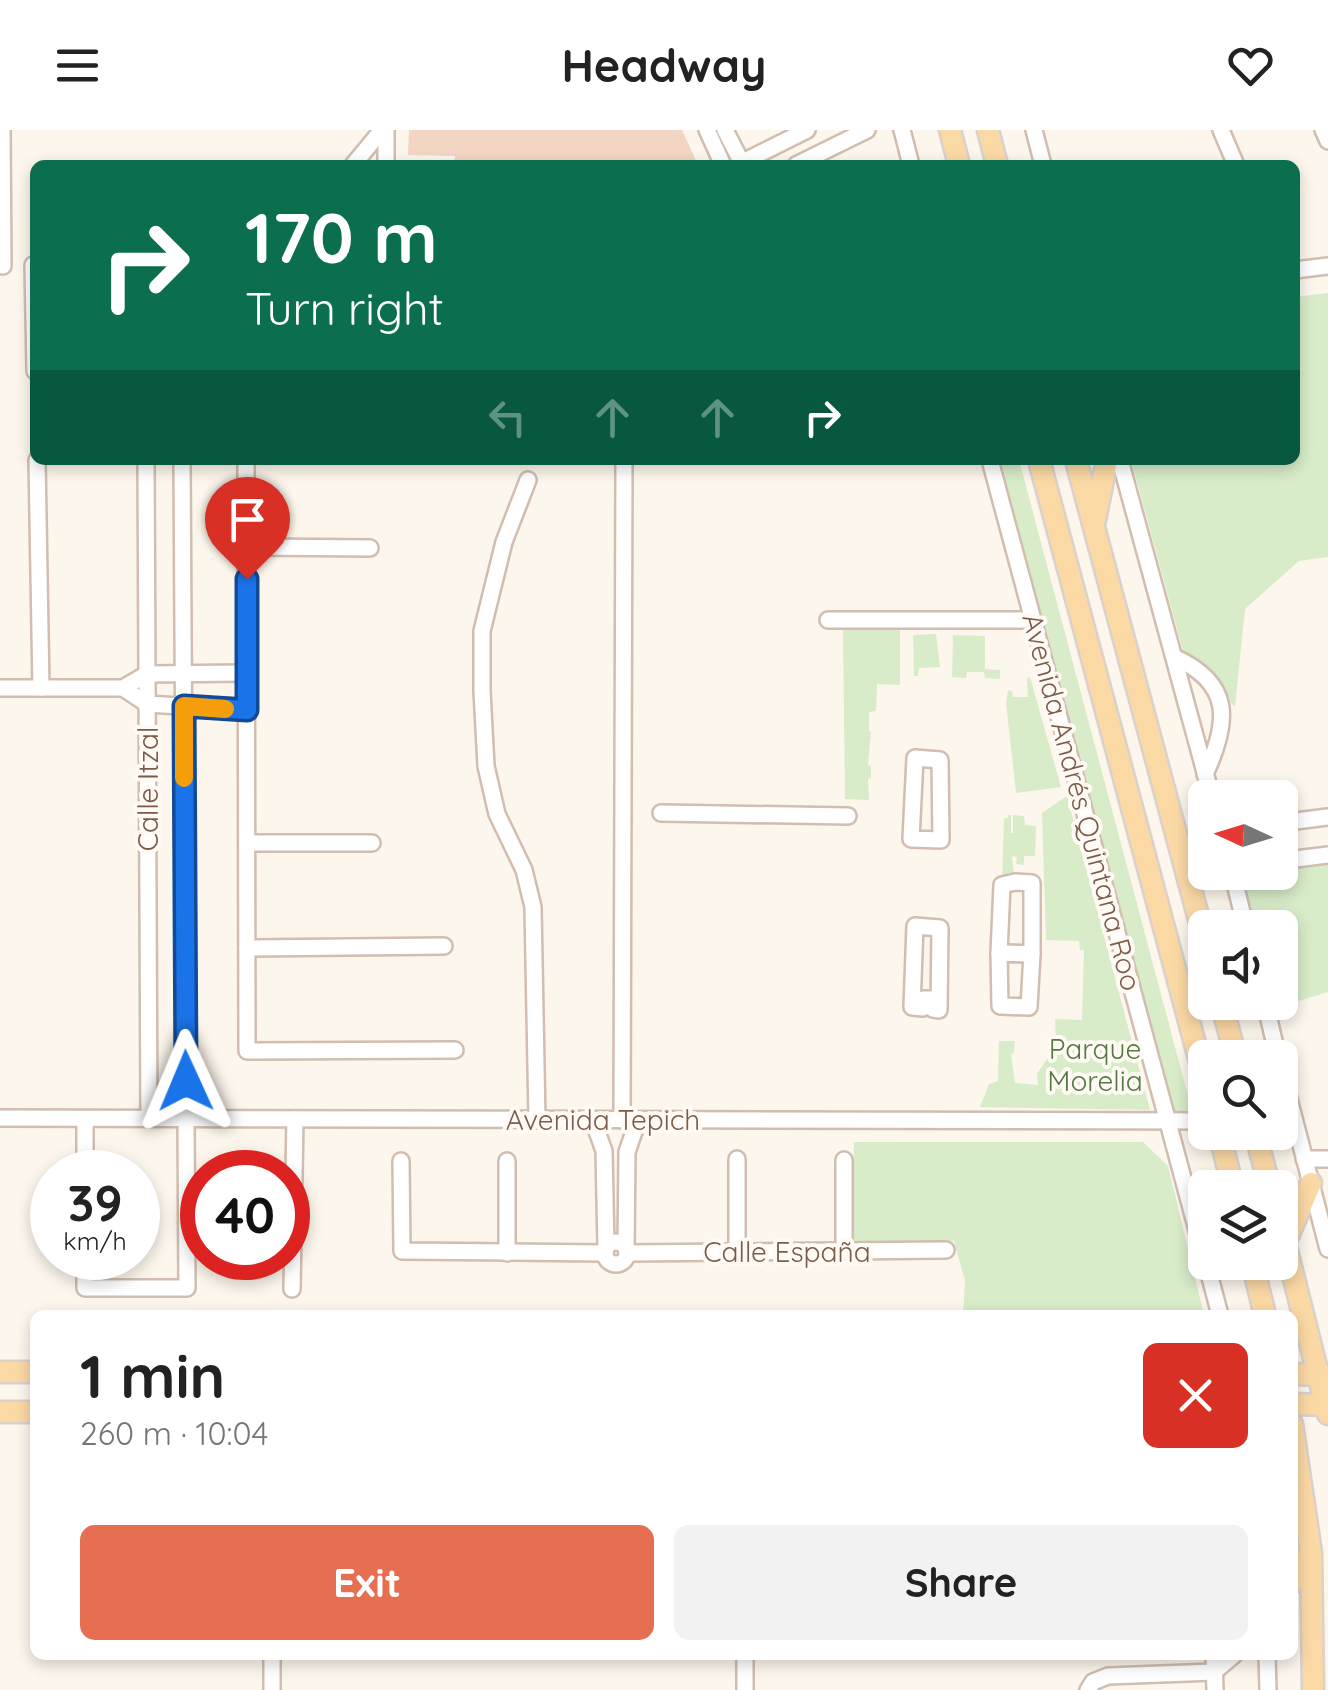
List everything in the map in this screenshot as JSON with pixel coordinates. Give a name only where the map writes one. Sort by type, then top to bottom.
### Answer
[{"type":"main road","points":[[950,130],[959,160]]},
{"type":"main road","points":[[988,130],[996,160]]},
{"type":"main road","name":"Avenida Andrés Quintana Roo","points":[[1040,465],[1194,1040]]},
{"type":"main road","points":[[1077,465],[1196,910]]},
{"type":"main road","points":[[1094,527],[1106,465]]},
{"type":"main road","points":[[1298,1206],[1310,1184]]},
{"type":"main road","points":[[1256,1280],[1264,1310]]},
{"type":"main road","points":[[1297,1280],[1324,1375],[1327,1408],[1298,1405]]},
{"type":"main road","points":[[0,1372],[30,1372]]},
{"type":"main road","points":[[1298,1374],[1324,1375]]},
{"type":"main road","points":[[0,1412],[30,1412]]},
{"type":"main road","points":[[1298,1465],[1311,1553],[1312,1690]]},
{"type":"main road","points":[[1298,1574],[1311,1553]]},
{"type":"street","points":[[2,130],[2,266],[30,265]]},
{"type":"street","points":[[357,160],[384,130]]},
{"type":"street","points":[[384,130],[386,160]]},
{"type":"street","points":[[707,130],[721,160]]},
{"type":"street","points":[[725,130],[738,160]]},
{"type":"street","points":[[748,160],[807,130]]},
{"type":"street","points":[[806,160],[867,130]]},
{"type":"street","points":[[902,130],[910,160]]},
{"type":"street","points":[[1034,130],[1042,160]]},
{"type":"street","points":[[1221,130],[1234,160]]},
{"type":"street","points":[[1324,130],[1328,141]]},
{"type":"street","points":[[1300,269],[1328,266]]},
{"type":"street","points":[[37,465],[41,688]]},
{"type":"street","name":"Calle Itzal","points":[[146,465],[149,1119]]},
{"type":"street","name":"Calle Itzal","points":[[86,1280],[86,1288],[187,1288],[182,465]]},
{"type":"street","points":[[246,465],[246,1051],[455,1050]]},
{"type":"street","points":[[624,465],[630,1120],[626,1251]]},
{"type":"street","name":"Avenida Andrés Quintana Roo","points":[[991,465],[1188,1197]]},
{"type":"street","points":[[1121,465],[1208,780]]},
{"type":"street","points":[[528,480],[504,542],[482,631],[482,691],[486,766],[497,814],[524,870],[533,907],[538,1120]]},
{"type":"street","points":[[247,548],[370,548]]},
{"type":"street","points":[[828,620],[1033,620]]},
{"type":"street","points":[[1174,657],[1195,666],[1212,680],[1222,711],[1218,748],[1206,774]]},
{"type":"street","points":[[0,688],[123,688],[147,674],[247,673]]},
{"type":"street","points":[[123,688],[147,704],[247,710]]},
{"type":"street","points":[[915,758],[940,760],[941,840],[911,839],[915,758]]},
{"type":"street","points":[[662,813],[848,816]]},
{"type":"street","points":[[1298,820],[1328,817]]},
{"type":"street","points":[[247,843],[372,843]]},
{"type":"street","points":[[1298,859],[1328,855]]},
{"type":"street","points":[[1032,883],[1032,954],[1029,1007],[1000,1006],[1002,886],[1032,883]]},
{"type":"street","points":[[916,926],[940,928],[939,1010],[933,1009],[933,999],[923,998],[923,1008],[912,1008],[916,926]]},
{"type":"street","points":[[247,948],[444,946]]},
{"type":"street","points":[[999,953],[1032,954]]},
{"type":"street","name":"Avenida Tepich","points":[[0,1118],[1188,1121]]},
{"type":"street","points":[[85,1118],[85,1150]]},
{"type":"street","points":[[292,1289],[295,1119]]},
{"type":"street","points":[[593,1120],[604,1151],[606,1251]]},
{"type":"street","points":[[1298,1135],[1328,1250]]},
{"type":"street","points":[[737,1159],[738,1252]]},
{"type":"street","points":[[1304,1159],[1328,1159]]},
{"type":"street","points":[[844,1160],[844,1251]]},
{"type":"street","name":"Calle España","points":[[402,1161],[402,1251],[606,1251],[608,1260],[618,1264],[626,1251],[946,1250]]},
{"type":"street","points":[[507,1161],[507,1252]]},
{"type":"street","points":[[604,1230],[627,1231]]},
{"type":"street","name":"Avenida Andrés Quintana Roo","points":[[1210,1280],[1219,1310]]},
{"type":"street","points":[[272,1660],[272,1690]]},
{"type":"street","points":[[745,1660],[745,1690]]},
{"type":"street","points":[[1267,1660],[1268,1690]]},
{"type":"street","points":[[1088,1690],[1093,1682],[1108,1676],[1214,1664],[1214,1690]]},
{"type":"green space","points":[[1328,293],[1328,557],[1299,561],[1245,609],[1235,707],[1186,662],[1132,465],[1300,465],[1300,296]]},
{"type":"green space","points":[[998,465],[1020,465],[1188,1096],[1188,1111],[1171,1112]]},
{"type":"green space","points":[[843,630],[900,630],[900,685],[877,684],[876,711],[869,712],[869,800],[845,799]]},
{"type":"green space","points":[[936,634],[940,667],[919,668],[918,676],[914,676],[913,635]]},
{"type":"green space","points":[[953,635],[985,636],[985,669],[1000,670],[1000,679],[985,678],[984,672],[967,672],[966,678],[952,677]]},
{"type":"green space","points":[[1030,677],[1061,787],[1016,793],[1006,703],[1008,690],[1013,697],[1028,697]]},
{"type":"green space","name":"Parque Morelia","points":[[1067,796],[1150,1110],[980,1107],[989,1084],[998,1081],[999,1041],[1015,1041],[1011,1054],[1015,1083],[1038,1085],[1037,1074],[1049,1056],[1048,1046],[1056,1042],[1055,1019],[1082,1020],[1084,950],[1080,950],[1079,941],[1046,940],[1042,813]]},
{"type":"green space","points":[[1008,815],[1011,833],[1016,832],[1013,815],[1024,816],[1025,825],[1036,826],[1035,856],[1024,856],[1024,865],[1016,864],[1017,857],[1012,856],[1014,875],[1002,885],[1004,818]]},
{"type":"green space","points":[[1328,864],[1328,992],[1298,1001],[1298,910],[1245,910],[1239,890],[1298,890],[1298,868]]},
{"type":"green space","points":[[854,1142],[1143,1142],[1168,1166],[1188,1249],[1188,1280],[1196,1280],[1203,1310],[963,1310],[965,1281],[954,1241],[853,1242]]},
{"type":"building","points":[[409,130],[682,130],[696,160],[455,160],[455,156],[408,155]]},
{"type":"slow traffic","points":[[184,778],[184,706],[225,709]]},
{"type":"route","points":[[186,1081],[184,706],[247,710],[247,579]]}]
